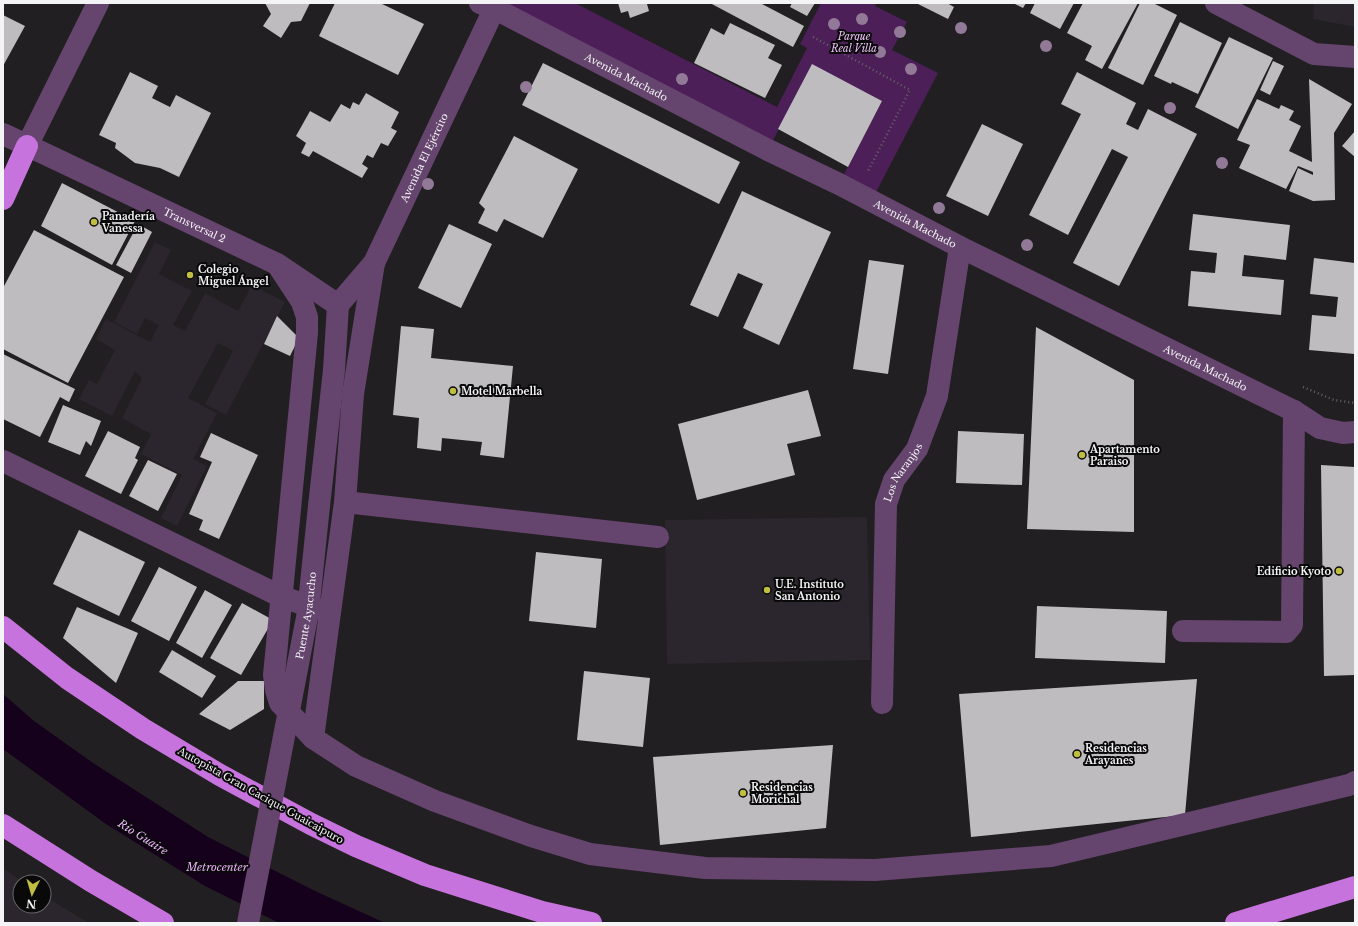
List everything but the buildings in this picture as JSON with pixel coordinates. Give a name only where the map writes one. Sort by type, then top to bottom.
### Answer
[{"type":"highway","points":[[3,199],[27,146]]},
{"type":"highway","name":"Autopista Gran Cacique Guaicaipuro","points":[[3,627],[67,678],[143,729],[220,775],[310,824],[356,846],[425,875],[542,912],[591,923]]},
{"type":"highway","points":[[3,825],[91,881],[163,923]]},
{"type":"highway","points":[[1236,923],[1355,887]]},
{"type":"street","points":[[27,146],[98,3]]},
{"type":"street","points":[[1216,3],[1314,54],[1355,57]]},
{"type":"street","name":"Avenida Machado","points":[[490,5],[768,150],[856,193],[960,247],[1294,411],[1320,428],[1343,433],[1355,432]]},
{"type":"street","name":"Avenida El Ejército","points":[[338,305],[374,263],[490,5]]},
{"type":"street","name":"Transversal 2","points":[[3,134],[277,264],[338,305]]},
{"type":"street","name":"Los Naranjos","points":[[882,703],[886,504],[894,480],[918,449],[937,396],[960,247]]},
{"type":"street","points":[[313,738],[345,502],[353,394],[374,263]]},
{"type":"street","points":[[277,264],[302,302],[307,317],[307,333],[274,675],[276,690],[280,703],[313,738],[356,766],[435,800],[531,836],[590,854],[705,868],[875,870],[1051,856],[1349,785],[1355,782]]},
{"type":"street","name":"Puente Ayacucho","points":[[248,923],[308,612],[334,370],[338,305]]},
{"type":"street","points":[[1183,631],[1286,632],[1292,626],[1294,411]]},
{"type":"street","points":[[3,461],[282,597],[330,613]]},
{"type":"street","points":[[345,502],[658,537]]},
{"type":"path","points":[[813,37],[910,90],[856,193]]},
{"type":"shaded area","points":[[1314,3],[1355,3],[1355,27],[1313,19]]},
{"type":"shaded area","points":[[155,242],[171,250],[159,274],[192,291],[173,325],[185,331],[205,293],[238,311],[252,285],[285,302],[226,415],[205,404],[233,351],[218,343],[188,398],[217,413],[193,459],[207,466],[177,526],[161,518],[182,475],[141,454],[151,434],[122,418],[142,378],[135,371],[112,416],[79,399],[89,380],[97,384],[115,350],[96,339],[106,319],[150,342],[159,325],[145,318],[137,334],[114,322]]},
{"type":"shaded area","name":"U.E. Instituto San Antonio","points":[[867,517],[870,660],[667,664],[665,520]]},
{"type":"shaded area","points":[[3,868],[12,875],[12,914],[52,914],[52,901],[89,923],[3,923]]},
{"type":"green space","name":"Parque Real Villa","points":[[497,3],[575,3],[777,107],[807,48],[800,44],[821,3],[876,3],[875,6],[907,22],[892,50],[938,73],[872,200],[839,184],[882,101],[812,65],[768,150]]},
{"type":"water","name":"Metrocenter","points":[[3,694],[34,721],[93,763],[208,837],[313,890],[385,923],[279,923],[205,886],[106,824],[3,749]]},
{"type":"place","name":"Panadería Vanessa","points":[[94,222]]},
{"type":"place","name":"Colegio Miguel Ángel","points":[[190,275]]},
{"type":"place","name":"Motel Marbella","points":[[453,391]]},
{"type":"place","name":"Apartamento Paraiso","points":[[1082,455]]},
{"type":"place","name":"Edificio Kyoto","points":[[1339,571]]},
{"type":"place","name":"U.E. Instituto San Antonio","points":[[767,590]]},
{"type":"place","name":"Residencias Arayanes","points":[[1077,754]]},
{"type":"place","name":"Residencias Morichal","points":[[743,793]]},
{"type":"water label","name":"Río Guaire","points":[[143,837]]}]
